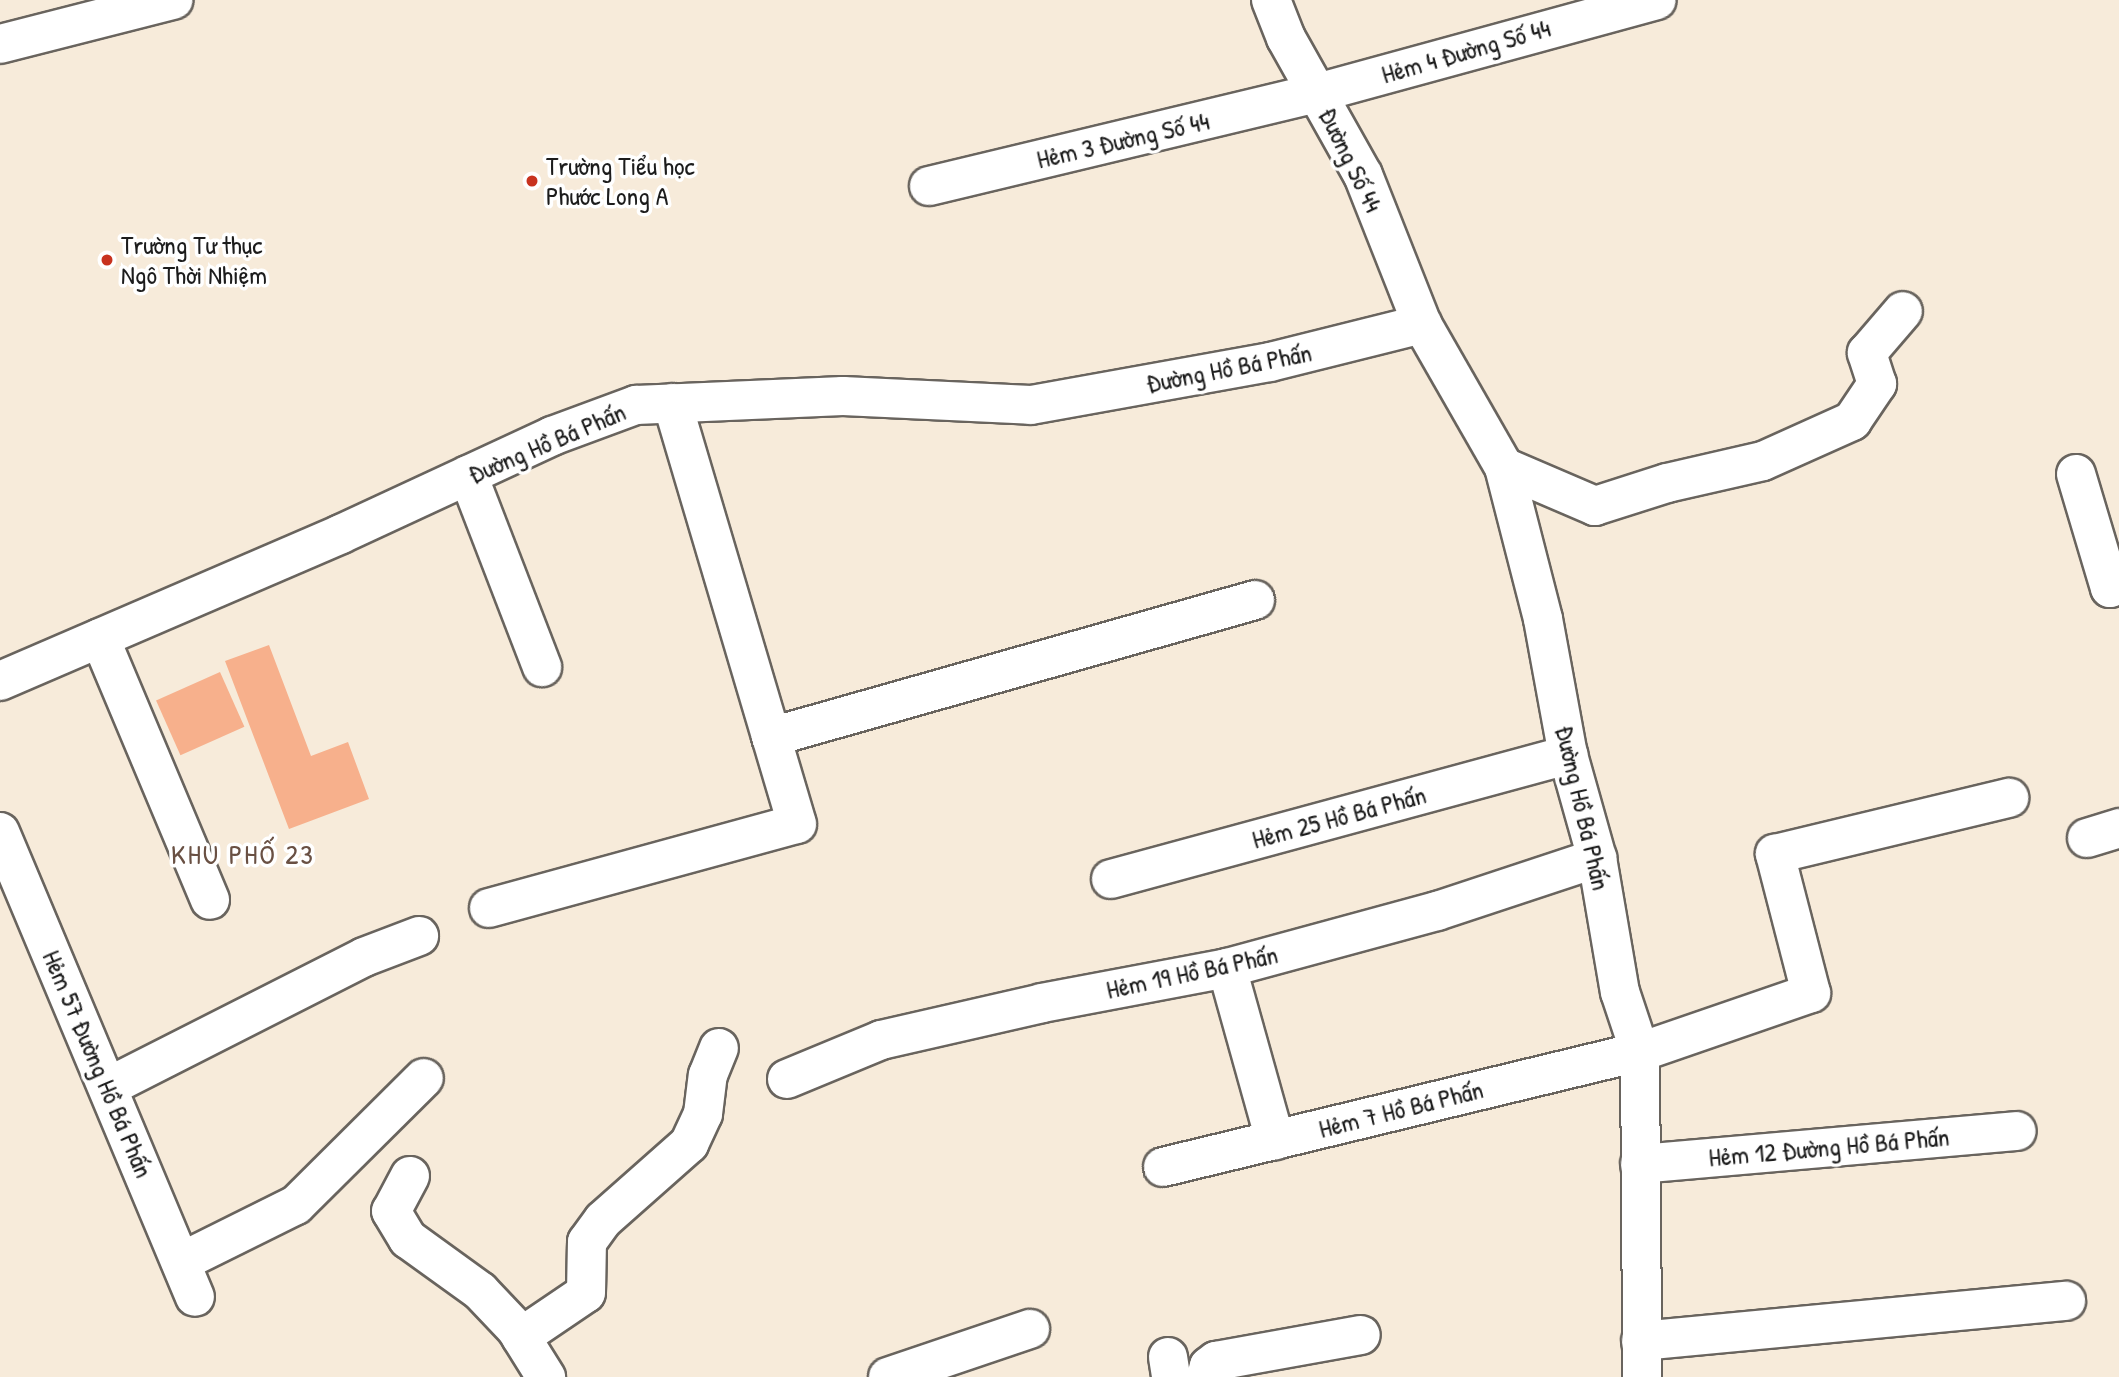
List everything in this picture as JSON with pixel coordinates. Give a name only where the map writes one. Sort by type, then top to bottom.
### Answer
[{"type":"street","points":[[0,44],[173,0]]},
{"type":"street","name":"Đường Số 44","points":[[1271,0],[1286,38],[1363,175],[1422,324]]},
{"type":"street","name":"Hẻm 4 Đường Số 44","points":[[1317,93],[1656,0]]},
{"type":"street","name":"Hẻm 3 Đường Số 44","points":[[929,186],[1317,93]]},
{"type":"street","points":[[1504,467],[1595,506],[1667,483],[1763,461],[1852,421],[1877,384],[1867,352],[1903,311]]},
{"type":"street","name":"Đường Hồ Bá Phấn","points":[[0,681],[552,436],[636,405],[843,396],[1031,405],[1270,362],[1422,324],[1504,467],[1543,619],[1568,755],[1597,858],[1620,992],[1640,1052],[1642,1359]]},
{"type":"street","points":[[489,908],[797,824],[672,403]]},
{"type":"street","points":[[2076,474],[2110,589],[2119,585]]},
{"type":"street","points":[[468,475],[542,667]]},
{"type":"street","points":[[771,737],[1255,600]]},
{"type":"street","points":[[100,638],[209,900]]},
{"type":"street","name":"Hẻm 25 Hồ Bá Phấn","points":[[1111,879],[1568,755]]},
{"type":"street","name":"Hẻm 7 Hồ Bá Phấn","points":[[1163,1167],[1640,1052],[1811,993],[1775,854],[2009,798]]},
{"type":"street","name":"Hẻm 57 Đường Hồ Bá Phấn","points":[[0,832],[195,1297]]},
{"type":"street","name":"Hẻm 19 Hồ Bá Phấn","points":[[787,1079],[881,1040],[1042,1003],[1227,968],[1437,911],[1597,858]]},
{"type":"street","points":[[108,1087],[364,957],[419,936]]},
{"type":"street","points":[[1227,968],[1275,1140]]},
{"type":"street","points":[[521,1337],[586,1293],[587,1242],[603,1220],[689,1144],[703,1114],[708,1075],[719,1048]]},
{"type":"street","points":[[181,1262],[296,1205],[424,1078]]},
{"type":"street","name":"Hẻm 12 Đường Hồ Bá Phấn","points":[[1640,1164],[2017,1131]]},
{"type":"street","points":[[410,1176],[391,1211],[408,1239],[480,1291],[521,1337],[546,1377]]},
{"type":"street","points":[[1642,1359],[2066,1301]]},
{"type":"street","points":[[888,1377],[1030,1329]]},
{"type":"street","points":[[1206,1377],[1209,1366],[1216,1362],[1361,1335]]},
{"type":"building","points":[[269,645],[311,756],[348,742],[369,799],[289,829],[225,661]]},
{"type":"building","points":[[220,672],[244,727],[180,755],[156,700]]},
{"type":"place","name":"Trường Tiểu học Phước Long A","points":[[532,181]]},
{"type":"place","name":"Trường Tư thục Ngô Thời Nhiệm","points":[[107,260]]},
{"type":"district","name":"KHU PHỐ 23","points":[[243,854]]}]
